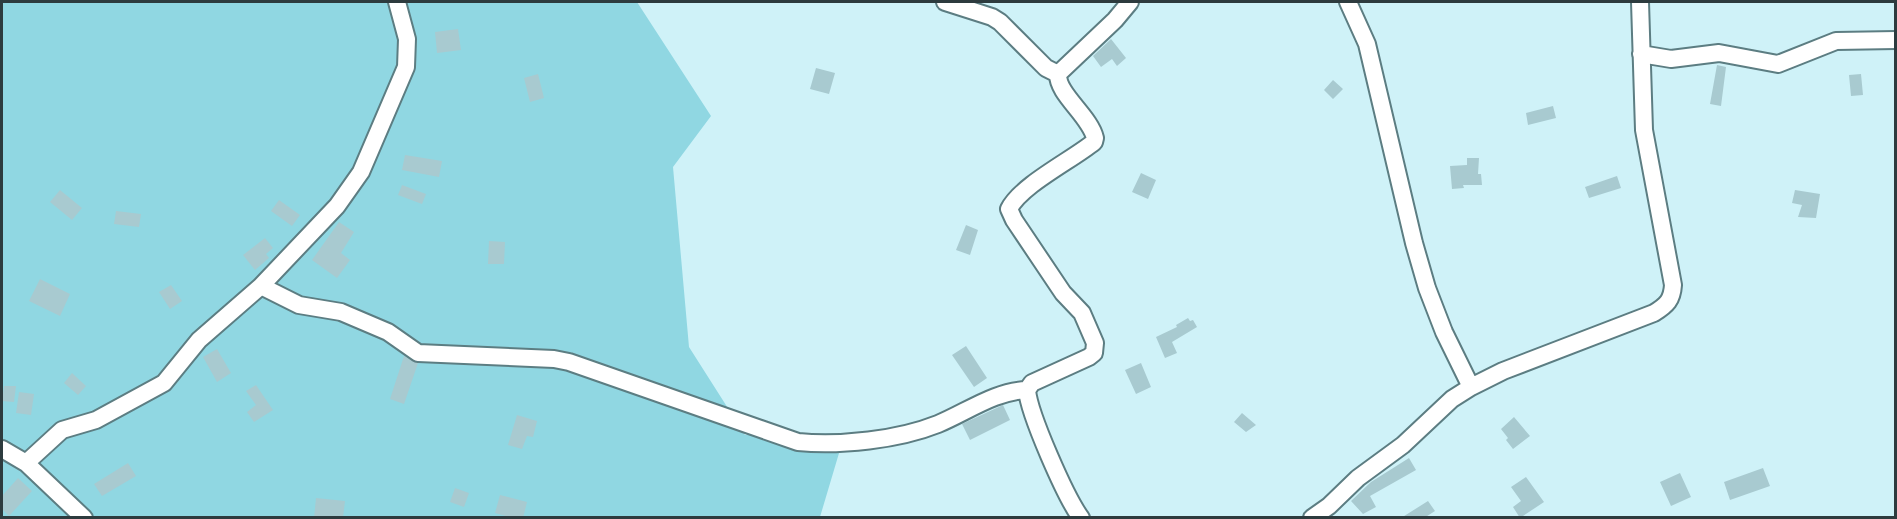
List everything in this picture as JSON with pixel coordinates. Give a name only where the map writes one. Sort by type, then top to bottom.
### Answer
[{"type":"street","points":[[26,462],[62,430],[96,420],[164,383],[200,340],[261,286],[337,206],[361,172],[406,67],[407,39],[397,2]]},
{"type":"street","points":[[945,2],[992,17],[1000,22],[1046,68],[1058,74]]},
{"type":"street","points":[[1058,74],[1115,20],[1130,2]]},
{"type":"street","points":[[1348,2],[1367,44],[1414,243],[1427,288],[1443,332],[1471,387]]},
{"type":"street","points":[[1312,518],[1329,506],[1358,478],[1411,439],[1452,399],[1471,387],[1503,371],[1654,313],[1669,302],[1673,285],[1644,130],[1640,2]]},
{"type":"street","points":[[1641,54],[1671,59],[1719,53],[1778,64],[1836,41],[1896,40]]},
{"type":"street","points":[[261,286],[299,305],[341,312],[351,316],[388,332],[418,353],[554,359],[569,362],[798,442],[845,443],[920,430],[1004,393],[1027,390],[1032,384],[1094,353],[1095,349],[1082,313],[1063,293],[1009,209],[1027,189],[1087,147],[1095,138],[1090,125],[1060,84],[1058,74]]},
{"type":"street","points":[[1027,390],[1029,402],[1048,450],[1081,518]]},
{"type":"street","points":[[2,449],[26,462],[84,518]]},
{"type":"shaded area","points":[[2,2],[637,2],[711,116],[673,167],[689,347],[745,435],[845,433],[820,517],[2,517]]},
{"type":"building","points":[[458,29],[461,50],[437,53],[435,32]]},
{"type":"building","points":[[1111,39],[1126,58],[1117,66],[1112,59],[1101,67],[1093,56]]},
{"type":"building","points":[[1717,65],[1726,67],[1721,106],[1710,104]]},
{"type":"building","points":[[816,68],[835,73],[829,94],[810,89]]},
{"type":"building","points":[[538,74],[544,98],[530,102],[524,78]]},
{"type":"building","points":[[1861,74],[1863,95],[1851,96],[1849,75]]},
{"type":"building","points":[[1333,80],[1343,89],[1333,99],[1324,90]]},
{"type":"building","points":[[1553,106],[1556,118],[1528,125],[1526,113]]},
{"type":"building","points":[[405,155],[442,161],[439,177],[402,170]]},
{"type":"building","points":[[1467,158],[1479,158],[1478,174],[1481,174],[1482,185],[1463,185],[1464,188],[1452,189],[1450,166],[1467,165]]},
{"type":"building","points":[[1141,173],[1156,180],[1148,199],[1132,192]]},
{"type":"building","points":[[1617,176],[1621,188],[1589,198],[1585,187]]},
{"type":"building","points":[[402,185],[426,194],[422,204],[398,195]]},
{"type":"building","points":[[60,190],[82,208],[72,220],[50,202]]},
{"type":"building","points":[[1795,190],[1820,194],[1816,218],[1798,217],[1802,205],[1792,203]]},
{"type":"building","points":[[279,200],[300,215],[292,226],[271,211]]},
{"type":"building","points":[[116,211],[141,214],[139,227],[114,224]]},
{"type":"building","points":[[339,222],[354,232],[341,253],[350,260],[337,278],[312,260]]},
{"type":"building","points":[[966,225],[978,230],[970,255],[956,250]]},
{"type":"building","points":[[265,238],[273,248],[266,254],[269,258],[255,270],[243,255]]},
{"type":"building","points":[[489,241],[505,242],[504,264],[488,264]]},
{"type":"building","points":[[40,279],[70,294],[60,316],[29,301]]},
{"type":"building","points":[[171,285],[182,301],[170,309],[159,292]]},
{"type":"building","points":[[1188,318],[1190,321],[1193,320],[1197,327],[1172,342],[1177,353],[1165,358],[1156,337],[1177,327],[1176,325]]},
{"type":"building","points":[[966,346],[987,378],[974,387],[952,355]]},
{"type":"building","points":[[217,349],[231,373],[217,382],[203,357]]},
{"type":"building","points":[[404,356],[418,363],[404,404],[390,399]]},
{"type":"building","points":[[1141,363],[1151,387],[1136,394],[1125,370]]},
{"type":"building","points":[[72,373],[86,386],[78,395],[64,383]]},
{"type":"building","points":[[256,385],[273,410],[254,422],[247,412],[256,405],[246,391]]},
{"type":"building","points":[[4,386],[16,386],[14,402],[2,401]]},
{"type":"building","points":[[19,392],[34,394],[31,415],[16,413]]},
{"type":"building","points":[[1003,405],[1010,420],[970,440],[962,424]]},
{"type":"building","points":[[1242,413],[1256,425],[1246,432],[1234,422]]},
{"type":"building","points":[[517,415],[537,421],[533,437],[527,436],[522,449],[508,445]]},
{"type":"building","points":[[1514,417],[1530,436],[1513,449],[1501,429]]},
{"type":"building","points":[[1409,458],[1416,470],[1370,496],[1376,507],[1363,514],[1351,501],[1371,482]]},
{"type":"building","points":[[128,463],[136,476],[102,496],[94,484]]},
{"type":"building","points":[[1763,468],[1770,486],[1730,500],[1724,482]]},
{"type":"building","points":[[1680,473],[1691,497],[1671,506],[1660,482]]},
{"type":"building","points":[[1526,477],[1544,502],[1520,518],[1513,507],[1521,501],[1511,487]]},
{"type":"building","points":[[18,478],[32,491],[9,516],[2,509],[2,496]]},
{"type":"building","points":[[455,488],[469,493],[464,507],[450,502]]},
{"type":"building","points":[[500,495],[527,502],[523,518],[495,513]]},
{"type":"building","points":[[316,498],[345,501],[343,518],[314,518]]},
{"type":"building","points":[[1428,501],[1435,511],[1424,518],[1401,518]]}]
